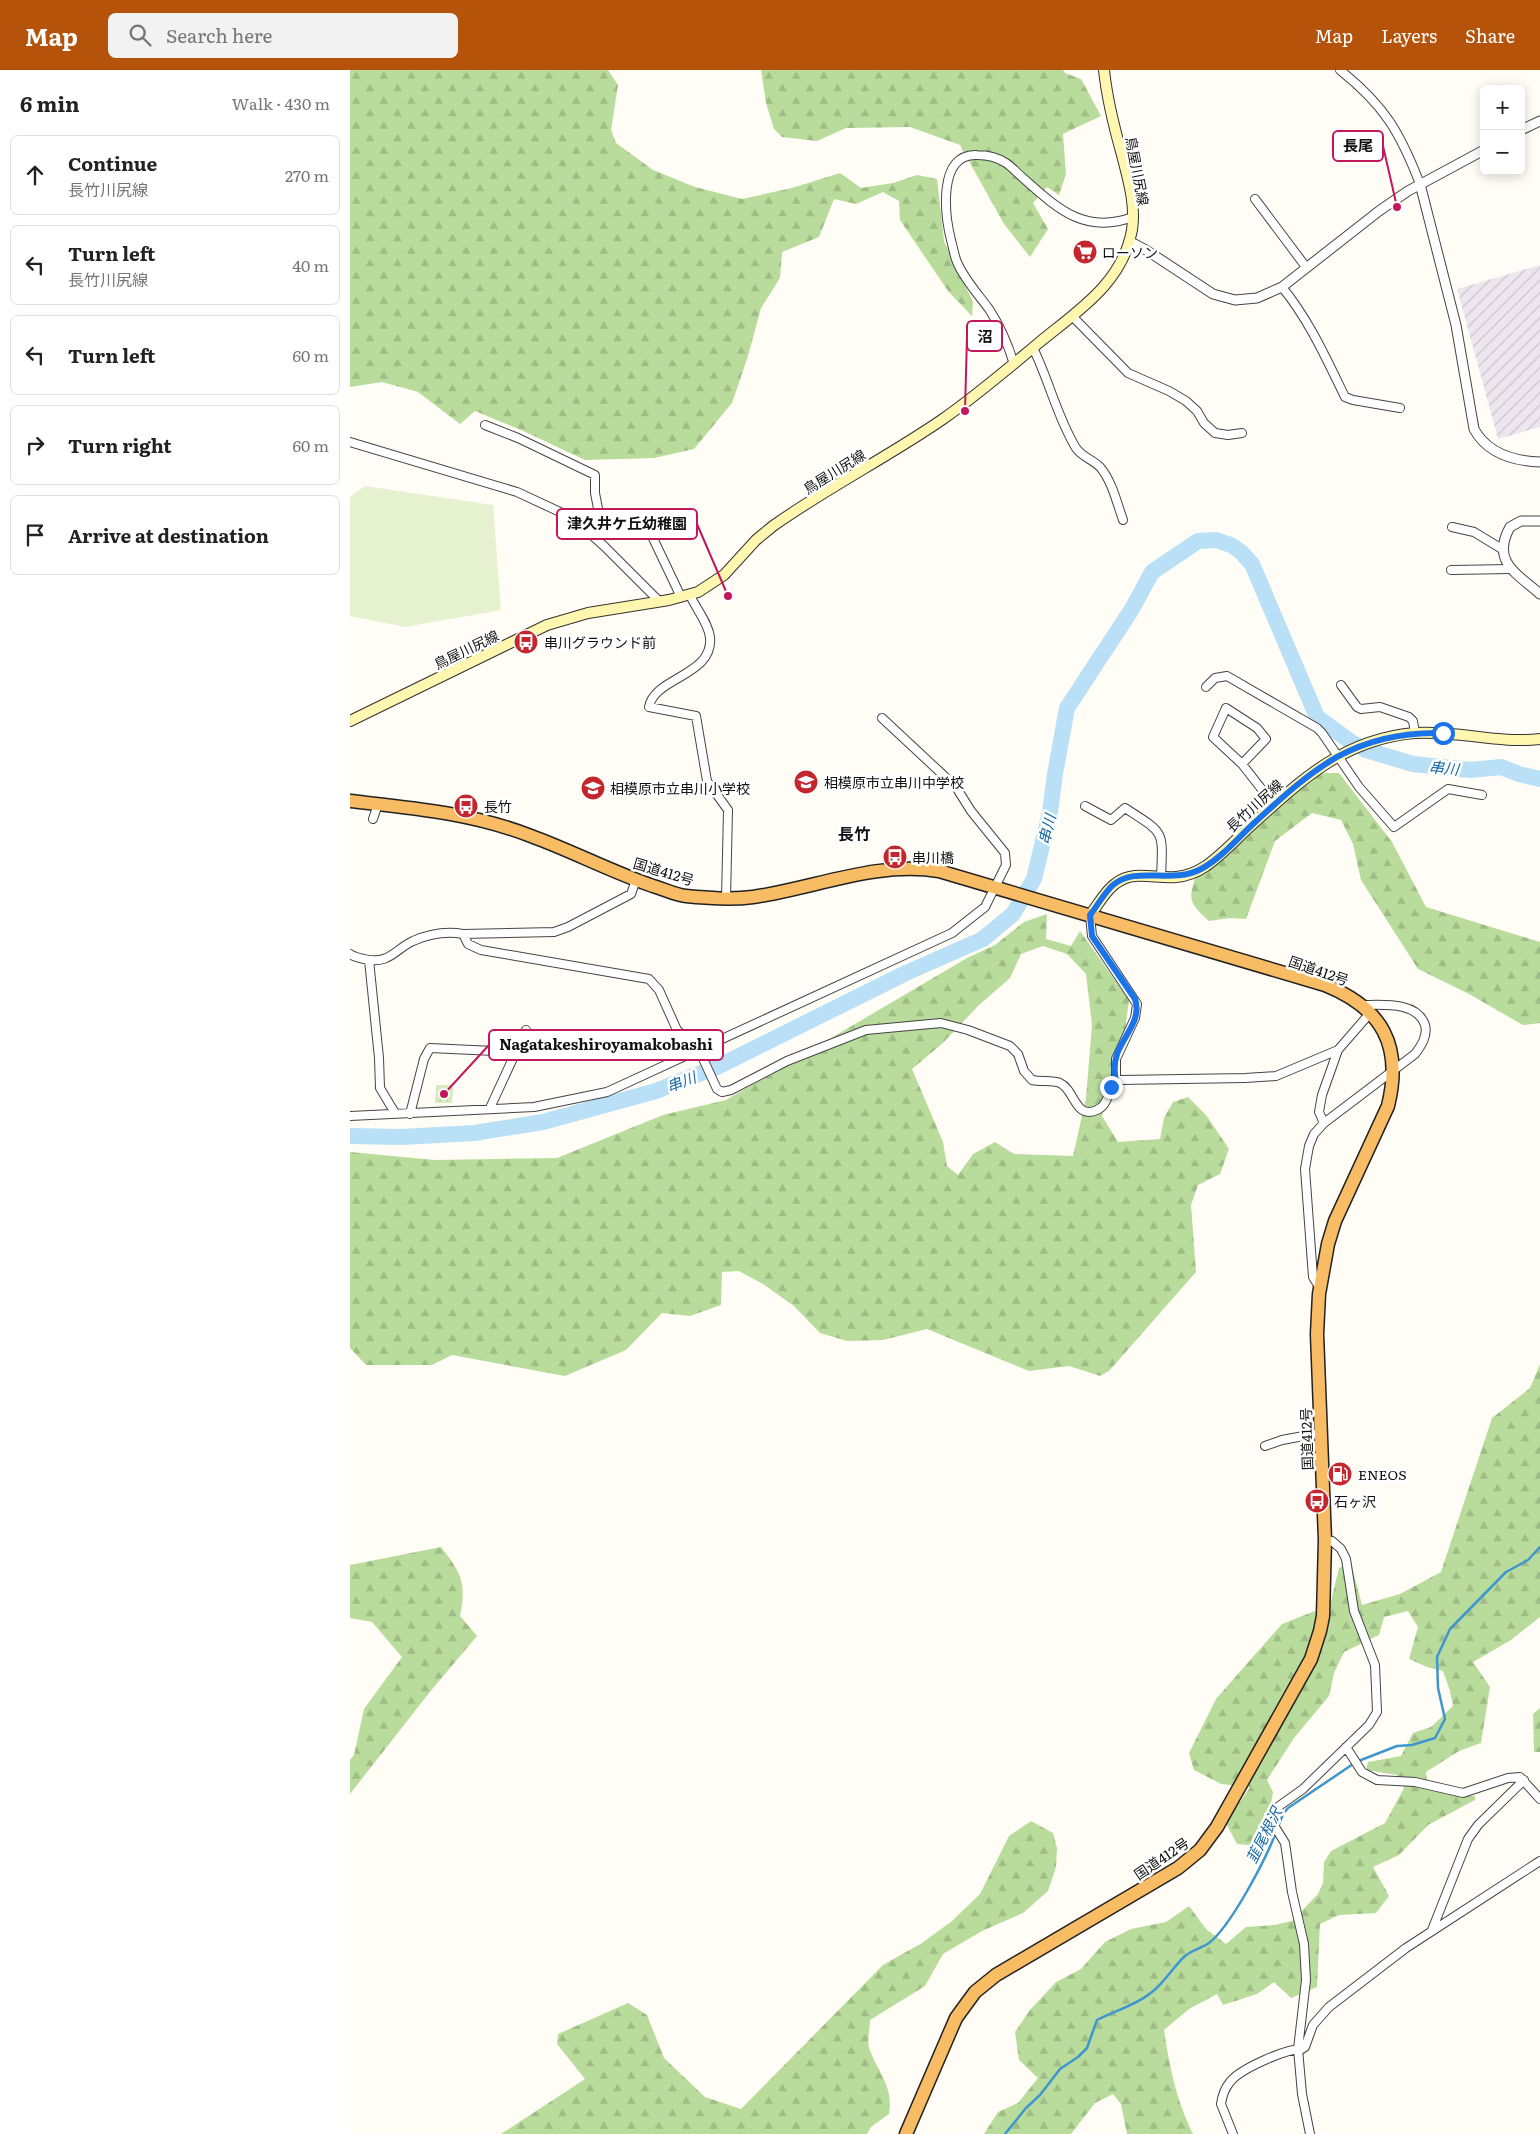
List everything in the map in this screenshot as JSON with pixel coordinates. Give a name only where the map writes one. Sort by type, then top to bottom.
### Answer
[{"type":"highway","name":"国道412号","points":[[350,801],[446,812],[485,820],[531,836],[636,880],[682,896],[726,899],[753,897],[871,871],[907,868],[939,871],[1325,985],[1346,994],[1366,1009],[1382,1026],[1389,1045],[1394,1069],[1393,1086],[1388,1106],[1335,1221],[1328,1244],[1320,1288],[1317,1334],[1324,1540],[1323,1616],[1310,1659],[1217,1827],[1200,1850],[1178,1868],[996,1975],[975,1992],[956,2018],[906,2134]]},
{"type":"main road","name":"鳥屋川尻線","points":[[350,721],[547,625],[588,613],[686,596],[712,584],[724,575],[756,540],[778,522],[944,418],[1034,348],[1100,292],[1112,278],[1129,241],[1133,218],[1130,191],[1104,70]]},
{"type":"main road","name":"長竹川尻線","points":[[1090,915],[1109,889],[1120,880],[1136,875],[1161,877],[1188,875],[1206,866],[1308,775],[1339,755],[1372,742],[1410,734],[1443,733],[1515,740],[1540,739]]},
{"type":"street","points":[[1340,70],[1367,92],[1381,108],[1404,144],[1420,184],[1456,325],[1474,429],[1482,440],[1496,451],[1540,462]]},
{"type":"street","points":[[1525,128],[1540,121]]},
{"type":"street","points":[[1129,241],[1146,250],[1206,290],[1221,297],[1249,300],[1267,295],[1282,287],[1379,211],[1420,184],[1480,152]]},
{"type":"street","points":[[1014,364],[1007,341],[990,310],[957,262],[948,228],[945,198],[949,174],[958,162],[970,154],[987,155],[1005,162],[1053,205],[1070,214],[1097,224],[1110,224],[1133,218]]},
{"type":"street","points":[[1255,199],[1306,267]]},
{"type":"street","points":[[1282,287],[1301,310],[1324,351],[1345,397],[1400,408]]},
{"type":"street","points":[[1072,316],[1128,373],[1169,391],[1186,401],[1215,433],[1228,435],[1242,433]]},
{"type":"street","points":[[1034,348],[1075,447],[1080,453],[1094,461],[1104,473],[1123,520]]},
{"type":"street","points":[[485,425],[518,438],[595,475],[595,493],[600,520],[592,536]]},
{"type":"street","points":[[350,442],[517,492],[574,518],[659,601]]},
{"type":"street","points":[[641,513],[686,596],[709,633],[710,645],[708,652],[698,666],[660,691],[650,702],[649,707],[696,716],[707,781],[728,810],[726,899]]},
{"type":"street","points":[[1502,549],[1510,527],[1521,521],[1540,522]]},
{"type":"street","points":[[1452,528],[1474,532],[1502,549],[1511,569],[1540,594]]},
{"type":"street","points":[[1451,570],[1511,569]]},
{"type":"street","points":[[1206,687],[1215,678],[1227,676],[1316,728],[1339,755],[1359,787],[1394,826],[1448,790],[1482,795]]},
{"type":"street","points":[[1341,685],[1357,707],[1361,709],[1385,708],[1409,717],[1413,721],[1410,734]]},
{"type":"street","points":[[1242,764],[1266,738],[1257,728],[1226,708],[1213,737],[1242,764],[1274,805]]},
{"type":"street","points":[[350,1116],[534,1107],[607,1092],[699,1052],[952,933],[985,907],[1000,889],[1006,865],[1005,853],[971,811],[956,787],[882,718]]},
{"type":"street","points":[[373,819],[378,804]]},
{"type":"street","points":[[1085,806],[1111,820],[1125,808],[1155,827],[1159,832],[1163,845],[1161,877]]},
{"type":"street","points":[[350,954],[369,960],[389,958],[402,947],[427,936],[452,932],[463,934],[554,932],[568,927],[631,894],[636,880]]},
{"type":"street","points":[[1090,915],[1092,936],[1136,1004],[1136,1018],[1116,1059],[1116,1082]]},
{"type":"street","points":[[463,934],[468,944],[481,950],[649,979],[659,990],[677,1030],[699,1052],[717,1089],[722,1092],[731,1090],[787,1061],[866,1030],[941,1023],[968,1030],[1010,1046],[1018,1054],[1024,1071],[1032,1080],[1061,1084],[1081,1110],[1093,1112],[1099,1110],[1105,1104],[1111,1087],[1116,1082],[1132,1079],[1276,1076],[1338,1050]]},
{"type":"street","points":[[369,960],[380,1058],[380,1088],[395,1113]]},
{"type":"street","points":[[1320,1288],[1313,1277],[1305,1169],[1309,1146],[1314,1134],[1324,1123],[1415,1054],[1425,1038],[1426,1028],[1422,1017],[1412,1010],[1399,1006],[1366,1009],[1338,1050],[1318,1112],[1324,1123]]},
{"type":"street","points":[[490,1108],[526,1030]]},
{"type":"street","points":[[410,1114],[424,1060],[430,1048],[515,1052]]},
{"type":"street","points":[[1265,1446],[1282,1440],[1320,1433]]},
{"type":"street","points":[[1310,2134],[1302,2094],[1298,2049],[1306,1980],[1304,1944],[1292,1892],[1285,1843],[1272,1824],[1271,1814],[1303,1789],[1369,1726],[1377,1712],[1376,1672],[1364,1632],[1354,1611],[1346,1559],[1341,1549],[1332,1541],[1324,1540]]},
{"type":"street","points":[[1346,1747],[1359,1768],[1366,1775],[1377,1780],[1415,1782],[1463,1793],[1508,1778],[1520,1777],[1540,1799]]},
{"type":"street","points":[[1431,1932],[1468,1839],[1478,1825],[1524,1780]]},
{"type":"street","points":[[1233,2134],[1221,2104],[1230,2081],[1281,2052],[1304,2046],[1313,2025],[1329,2007],[1406,1948],[1540,1861]]},
{"type":"shaded area","points":[[1540,265],[1540,427],[1498,439],[1457,289]]},
{"type":"green space","points":[[350,70],[608,70],[618,85],[611,130],[616,143],[653,170],[695,187],[742,199],[792,188],[840,173],[861,188],[893,183],[917,175],[937,179],[944,241],[973,302],[972,316],[948,291],[900,220],[899,201],[883,192],[856,204],[834,199],[819,237],[782,252],[780,278],[761,308],[748,356],[732,403],[694,449],[654,458],[585,460],[475,411],[460,424],[418,392],[382,382],[350,387]]},
{"type":"green space","points":[[761,70],[1063,70],[1065,73],[1081,79],[1101,116],[1063,134],[1066,174],[1059,195],[1047,187],[1033,203],[1048,229],[1030,257],[1004,224],[960,145],[910,127],[846,128],[817,141],[782,137],[774,129],[766,103]]},
{"type":"green space","points":[[365,486],[493,505],[501,610],[405,627],[350,616],[350,497]]},
{"type":"green space","points":[[1318,773],[1339,773],[1392,842],[1426,907],[1540,942],[1540,1023],[1523,1025],[1469,994],[1418,969],[1361,880],[1353,844],[1341,820],[1312,813],[1275,841],[1246,919],[1230,918],[1209,921],[1197,909],[1191,895],[1197,873]]},
{"type":"green space","points":[[1047,914],[1046,939],[1071,946],[1080,931],[1129,1000],[1120,1067],[1110,1084],[1102,1116],[1118,1142],[1160,1139],[1164,1118],[1173,1102],[1188,1097],[1206,1115],[1229,1149],[1220,1174],[1198,1185],[1191,1205],[1196,1272],[1109,1371],[1100,1376],[1069,1366],[1029,1371],[927,1329],[883,1340],[847,1341],[820,1333],[794,1306],[763,1284],[739,1271],[722,1272],[721,1305],[690,1316],[662,1313],[626,1350],[565,1376],[452,1355],[432,1365],[366,1365],[350,1348],[350,1152],[435,1160],[557,1158],[663,1115],[726,1100],[967,958],[995,945],[1024,922]],"holes":[[[1043,946],[1067,954],[1086,974],[1092,1025],[1086,1098],[1073,1156],[1014,1154],[995,1142],[973,1154],[958,1175],[947,1166],[943,1142],[912,1069],[943,1043],[978,1006],[1010,978],[1021,954]]]},
{"type":"green space","points":[[436,1085],[453,1085],[452,1103],[435,1103]]},
{"type":"green space","points":[[1540,1364],[1540,1617],[1511,1640],[1473,1662],[1490,1687],[1481,1743],[1459,1751],[1426,1772],[1428,1790],[1475,1796],[1475,1800],[1428,1825],[1399,1855],[1373,1867],[1389,1896],[1376,1913],[1339,1915],[1320,1924],[1317,1987],[1291,1998],[1274,1982],[1257,1994],[1223,2005],[1217,1994],[1189,2009],[1164,2030],[1174,2084],[1193,2134],[1127,2134],[1121,2104],[1113,2094],[1095,2103],[1071,2134],[984,2134],[998,2112],[1018,2103],[1038,2078],[1019,2060],[1015,2032],[1030,2010],[1056,1982],[1081,1969],[1105,1942],[1131,1929],[1166,1922],[1189,1906],[1206,1929],[1226,1944],[1246,1927],[1274,1925],[1292,1921],[1318,1894],[1323,1883],[1324,1862],[1331,1851],[1385,1823],[1404,1788],[1397,1775],[1366,1770],[1368,1762],[1401,1756],[1413,1733],[1431,1727],[1453,1706],[1443,1671],[1427,1667],[1409,1659],[1418,1627],[1408,1611],[1384,1617],[1379,1635],[1344,1652],[1334,1673],[1329,1696],[1294,1738],[1267,1780],[1273,1792],[1266,1835],[1260,1846],[1237,1844],[1226,1823],[1250,1787],[1221,1784],[1194,1770],[1189,1753],[1216,1699],[1282,1624],[1330,1605],[1339,1568],[1351,1563],[1362,1605],[1400,1594],[1441,1572],[1492,1418],[1530,1388]]},
{"type":"green space","points":[[441,1547],[461,1578],[463,1595],[460,1616],[477,1636],[429,1693],[350,1794],[350,1760],[354,1755],[364,1709],[402,1657],[372,1622],[350,1618],[350,1565]]},
{"type":"green space","points":[[1540,1708],[1540,1752],[1534,1752],[1533,1714]]},
{"type":"green space","points":[[1031,1821],[1053,1833],[1057,1848],[1056,1867],[1048,1891],[1023,1913],[982,1931],[943,1954],[925,1986],[870,2020],[869,2048],[887,2087],[890,2104],[889,2114],[871,2127],[867,2134],[501,2134],[585,2079],[557,2044],[558,2034],[628,2003],[647,2015],[664,2058],[705,2097],[741,2109],[883,1965],[922,1943],[952,1921],[980,1894],[1009,1836]]},
{"type":"waterway","name":"串川","points":[[350,1136],[402,1137],[474,1133],[543,1122],[656,1091],[719,1066],[906,973],[983,939],[1013,914],[1034,879],[1050,812],[1067,708],[1132,609],[1152,572],[1198,541],[1216,540],[1231,545],[1241,552],[1252,564],[1317,717],[1351,742],[1366,750],[1413,764],[1470,770],[1501,767],[1540,779]]},
{"type":"waterway","name":"韮尾根沢","points":[[1278,1827],[1283,1814],[1288,1808],[1356,1762],[1397,1746],[1412,1745],[1435,1738],[1445,1719],[1438,1688],[1437,1657],[1450,1629],[1506,1572],[1528,1560],[1540,1547]]},
{"type":"waterway","name":"韮尾根沢","points":[[1005,2134],[1026,2108],[1040,2095],[1060,2069],[1078,2057],[1087,2048],[1097,2020],[1146,1997],[1161,1984],[1185,1956],[1209,1943],[1218,1934],[1247,1891],[1276,1832]]},
{"type":"place","name":"長尾","points":[[1397,207]]},
{"type":"place","name":"ローソン","points":[[1085,252]]},
{"type":"place","name":"沼","points":[[965,411]]},
{"type":"place","name":"津久井ケ丘幼稚園","points":[[728,596]]},
{"type":"place","name":"串川グラウンド前","points":[[526,642]]},
{"type":"place","name":"相模原市立串川中学校","points":[[806,782]]},
{"type":"place","name":"相模原市立串川小学校","points":[[593,788]]},
{"type":"place","name":"長竹","points":[[466,806]]},
{"type":"place","name":"串川橋","points":[[895,857]]},
{"type":"place","name":"Nagatakeshiroyamakobashi","points":[[444,1094]]},
{"type":"place","name":"ENEOS","points":[[1340,1474]]},
{"type":"place","name":"石ヶ沢","points":[[1317,1501]]},
{"type":"district","name":"長竹","points":[[854,833]]},
{"type":"route","points":[[1111,1087],[1116,1082],[1114,1067],[1118,1052],[1136,1018],[1137,1009],[1135,999],[1092,936],[1090,915],[1109,889],[1127,877],[1145,875],[1178,877],[1191,874],[1203,868],[1211,863],[1308,775],[1341,754],[1385,738],[1415,733],[1443,733]]}]
